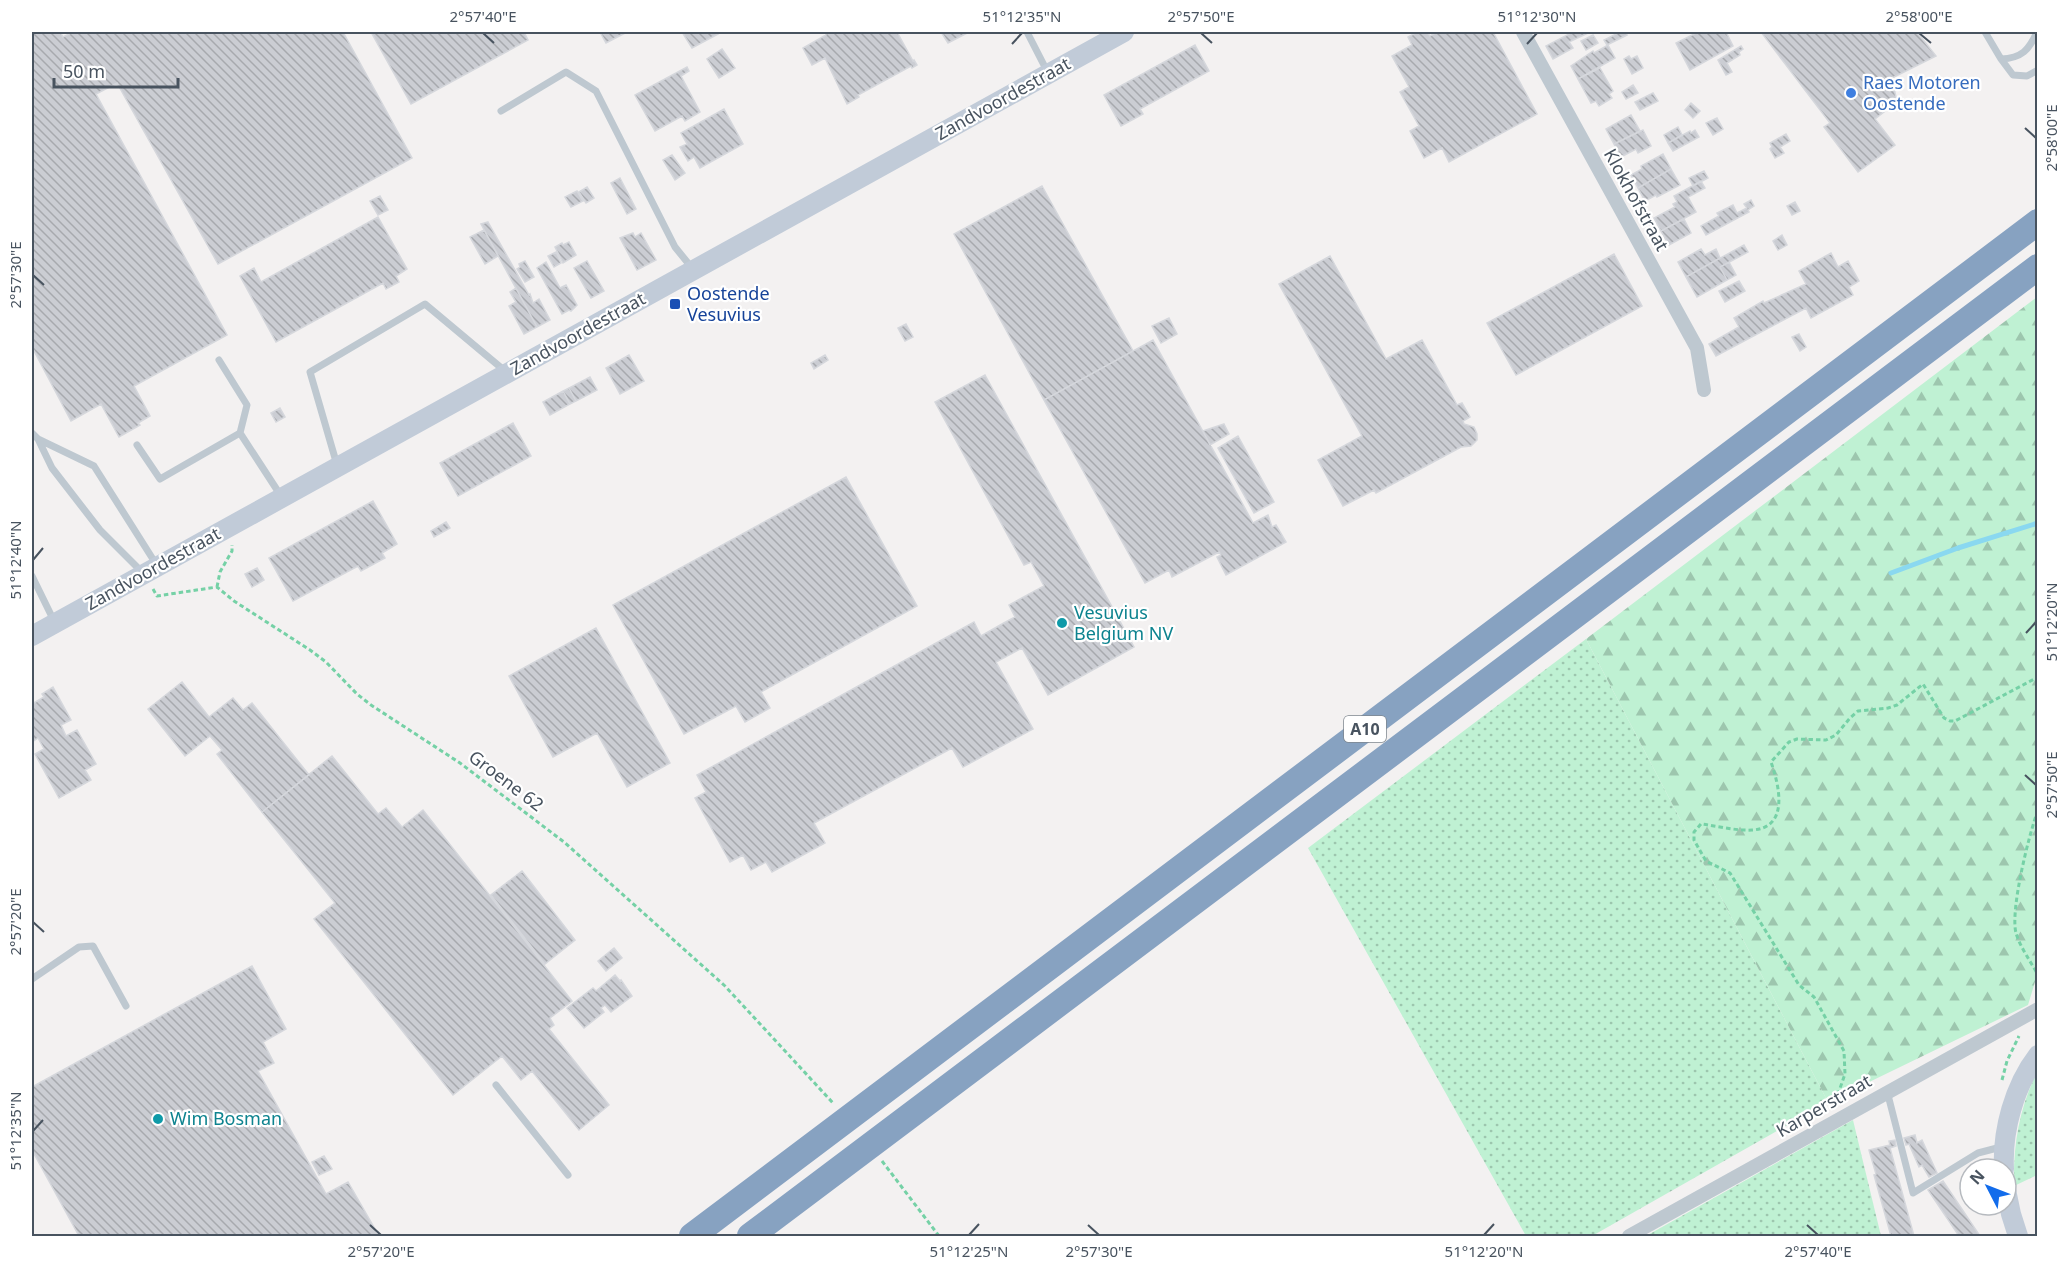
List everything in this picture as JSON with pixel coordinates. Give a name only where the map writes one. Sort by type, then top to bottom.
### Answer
[{"type":"highway","name":"A10","points":[[692,1236],[2037,222]]},
{"type":"highway","name":"A10","points":[[750,1236],[2037,267]]},
{"type":"main road","name":"Zandvoordestraat","points":[[32,636],[1124,32]]},
{"type":"main road","points":[[2005,1157],[2013,1105],[2037,1055]]},
{"type":"main road","points":[[2012,1217],[2018,1236]]},
{"type":"street","name":"Klokhofstraat","points":[[1523,32],[1697,348],[1704,390]]},
{"type":"street","name":"Karperstraat","points":[[1629,1236],[1714,1191],[1887,1091],[2037,1009]]},
{"type":"lane","points":[[1026,32],[1048,74]]},
{"type":"lane","points":[[1985,32],[2013,75],[2027,76],[2037,70]]},
{"type":"lane","points":[[2001,59],[2012,58],[2030,48],[2037,32]]},
{"type":"lane","points":[[501,111],[566,72],[596,91],[675,247],[694,270]]},
{"type":"lane","points":[[338,467],[310,372],[425,304],[507,373]]},
{"type":"lane","points":[[137,445],[160,479],[240,433],[247,405],[219,360]]},
{"type":"lane","points":[[32,433],[38,439],[52,468],[100,530],[152,571]]},
{"type":"lane","points":[[240,433],[283,498]]},
{"type":"lane","points":[[38,439],[94,466],[152,571]]},
{"type":"lane","points":[[32,576],[55,623]]},
{"type":"lane","points":[[32,979],[80,947],[93,946],[126,1006]]},
{"type":"lane","points":[[496,1085],[568,1175]]},
{"type":"lane","points":[[1887,1091],[1913,1193],[1978,1153],[2005,1146]]},
{"type":"path","points":[[152,571],[157,596],[217,587],[220,572],[232,551],[231,526]]},
{"type":"path","name":"Groene 62","points":[[217,587],[234,601],[310,650],[326,662],[371,705],[460,763],[564,842],[725,986],[817,1085]]},
{"type":"path","points":[[1848,1113],[1841,1106],[1838,1094],[1845,1074],[1844,1051],[1814,998],[1799,985],[1730,873],[1706,861],[1694,840],[1694,832],[1701,824],[1752,830],[1765,827],[1776,818],[1780,801],[1779,785],[1771,762],[1789,742],[1797,739],[1826,740],[1836,735],[1858,711],[1897,705],[1912,690],[1923,684],[1944,718],[1955,721],[2037,677]]},
{"type":"path","points":[[2037,810],[2014,916],[2016,934],[2037,975]]},
{"type":"path","points":[[897,1179],[939,1236]]},
{"type":"green space","points":[[2037,297],[2037,980],[2028,1005],[1828,1102],[1586,639]]},
{"type":"green space","points":[[1586,639],[1828,1102],[1592,1236],[1526,1236],[1308,848]]},
{"type":"green space","points":[[2037,1072],[2037,1175],[2018,1184],[2018,1157],[2015,1157],[2018,1128]]},
{"type":"green space","points":[[1853,1120],[1881,1236],[1646,1236]]},
{"type":"building","points":[[32,32],[60,32],[63,37],[73,32],[343,32],[412,158],[218,264],[117,83],[96,94],[227,335],[134,386],[150,416],[138,423],[140,425],[119,437],[101,404],[71,421],[32,347]]},
{"type":"building","points":[[371,32],[524,32],[528,40],[411,104]]},
{"type":"building","points":[[600,32],[627,32],[606,43]]},
{"type":"building","points":[[682,32],[716,32],[718,34],[692,48]]},
{"type":"building","points":[[825,32],[897,32],[917,65],[912,68],[911,66],[858,95],[859,97],[847,104],[825,58],[812,65],[803,48],[826,35]]},
{"type":"building","points":[[941,32],[969,32],[948,43]]},
{"type":"building","points":[[1417,32],[1427,32],[1430,36],[1437,32],[1493,32],[1537,114],[1449,162],[1442,148],[1424,158],[1410,131],[1419,126],[1400,92],[1409,87],[1392,56],[1412,45],[1408,37]]},
{"type":"building","points":[[1573,32],[1590,32],[1569,42],[1573,48],[1553,59],[1546,46]]},
{"type":"building","points":[[1620,32],[1626,32],[1627,35],[1607,45],[1604,40]]},
{"type":"building","points":[[1698,32],[1726,32],[1733,46],[1690,70],[1676,43]]},
{"type":"building","name":"Raes Motoren Oostende","points":[[1761,32],[1917,32],[1936,56],[1890,79],[1897,102],[1875,119],[1895,145],[1858,172],[1824,127],[1830,123]]},
{"type":"building","points":[[1593,35],[1598,43],[1586,50],[1581,41]]},
{"type":"building","points":[[1195,45],[1209,71],[1140,109],[1143,114],[1121,126],[1104,95]]},
{"type":"building","points":[[1608,45],[1615,58],[1578,79],[1571,66],[1593,51],[1594,53]]},
{"type":"building","points":[[1741,46],[1743,49],[1739,52],[1740,55],[1727,63],[1732,72],[1726,75],[1718,60]]},
{"type":"building","points":[[722,49],[735,68],[719,78],[707,59]]},
{"type":"building","points":[[1629,56],[1631,59],[1637,56],[1643,68],[1632,74],[1624,59]]},
{"type":"building","points":[[687,67],[689,71],[681,76],[700,112],[685,121],[682,116],[655,131],[635,95]]},
{"type":"building","points":[[1600,68],[1613,91],[1609,94],[1612,98],[1599,106],[1596,101],[1591,103],[1578,79]]},
{"type":"building","points":[[1633,85],[1638,93],[1626,99],[1622,92]]},
{"type":"building","points":[[1653,93],[1658,101],[1640,110],[1635,102]]},
{"type":"building","points":[[1691,103],[1700,111],[1693,118],[1685,110]]},
{"type":"building","points":[[724,109],[743,144],[700,168],[694,157],[688,161],[680,147],[687,144],[681,133]]},
{"type":"building","points":[[1631,115],[1640,131],[1614,144],[1606,129]]},
{"type":"building","points":[[1717,118],[1723,129],[1713,135],[1706,123]]},
{"type":"building","points":[[1678,127],[1682,135],[1668,143],[1664,135]]},
{"type":"building","points":[[1643,130],[1651,146],[1638,153],[1636,149],[1621,157],[1614,144]]},
{"type":"building","points":[[1695,130],[1699,137],[1673,151],[1668,143]]},
{"type":"building","points":[[1786,134],[1790,141],[1780,147],[1784,153],[1775,158],[1770,149],[1772,147],[1770,143]]},
{"type":"building","points":[[1663,154],[1671,169],[1638,188],[1631,175],[1642,169],[1641,166]]},
{"type":"building","points":[[672,155],[685,173],[675,180],[663,160]]},
{"type":"building","points":[[1671,169],[1680,185],[1645,201],[1638,188]]},
{"type":"building","points":[[1704,171],[1708,178],[1693,186],[1689,178]]},
{"type":"building","points":[[620,178],[636,209],[627,214],[611,183]]},
{"type":"building","points":[[1701,181],[1705,188],[1688,197],[1696,212],[1661,231],[1654,218],[1675,207],[1673,204],[1677,202],[1674,196]]},
{"type":"building","points":[[1042,186],[1133,351],[1044,400],[954,234]]},
{"type":"building","points":[[587,187],[594,198],[586,203],[579,192]]},
{"type":"building","points":[[577,191],[583,201],[571,207],[565,197]]},
{"type":"building","points":[[380,196],[388,210],[378,215],[370,201]]},
{"type":"building","points":[[1751,200],[1754,206],[1748,210],[1749,212],[1706,235],[1701,226],[1719,216],[1717,213],[1733,205],[1737,213],[1747,208],[1744,204]]},
{"type":"building","points":[[1795,202],[1800,211],[1792,215],[1787,206]]},
{"type":"building","points":[[378,217],[407,269],[396,276],[399,282],[386,289],[383,283],[276,342],[240,276],[254,268],[261,282]]},
{"type":"building","points":[[1684,219],[1691,233],[1669,245],[1661,231]]},
{"type":"building","points":[[488,222],[533,303],[539,299],[550,320],[537,327],[481,224]]},
{"type":"building","points":[[484,230],[498,256],[485,264],[470,237]]},
{"type":"building","points":[[633,233],[635,237],[641,233],[656,260],[637,270],[620,238]]},
{"type":"building","points":[[1782,235],[1787,245],[1778,250],[1773,241]]},
{"type":"building","points":[[569,242],[576,255],[563,263],[555,247]]},
{"type":"building","points":[[1744,245],[1748,252],[1720,267],[1727,280],[1697,297],[1686,277]]},
{"type":"building","points":[[1701,249],[1705,255],[1716,249],[1720,258],[1686,277],[1678,262]]},
{"type":"building","points":[[556,252],[561,263],[554,267],[548,256]]},
{"type":"building","points":[[1831,253],[1838,267],[1848,261],[1859,281],[1849,287],[1853,295],[1811,318],[1806,308],[1716,356],[1709,344],[1739,327],[1734,318],[1763,301],[1764,303],[1806,284],[1799,271]]},
{"type":"building","points":[[1614,254],[1642,306],[1516,375],[1487,323]]},
{"type":"building","points":[[1330,256],[1386,359],[1422,340],[1457,405],[1462,403],[1470,417],[1463,421],[1464,424],[1474,427],[1477,434],[1477,440],[1471,446],[1461,447],[1376,493],[1374,490],[1343,506],[1318,460],[1362,436],[1279,284]]},
{"type":"building","points":[[525,261],[534,277],[525,282],[517,269],[520,267],[519,264]]},
{"type":"building","points":[[587,261],[604,291],[591,298],[574,268]]},
{"type":"building","points":[[546,262],[560,288],[566,285],[577,305],[571,311],[562,314],[537,268]]},
{"type":"building","points":[[1729,262],[1736,275],[1727,280],[1720,267]]},
{"type":"building","points":[[1739,281],[1745,291],[1725,302],[1719,291]]},
{"type":"building","points":[[516,288],[537,327],[524,334],[509,306],[516,302],[510,292]]},
{"type":"building","points":[[1169,318],[1177,334],[1161,343],[1152,326]]},
{"type":"building","points":[[906,324],[913,337],[905,341],[898,328]]},
{"type":"building","points":[[1799,334],[1806,347],[1800,351],[1792,337]]},
{"type":"building","points":[[1153,340],[1253,523],[1268,515],[1272,527],[1276,525],[1286,542],[1226,575],[1217,557],[1221,555],[1219,552],[1172,577],[1169,570],[1145,583],[1044,400]]},
{"type":"building","points":[[629,355],[644,381],[620,394],[606,368]]},
{"type":"building","points":[[825,355],[828,360],[814,369],[811,363]]},
{"type":"building","name":"Vesuvius Belgium NV","points":[[985,375],[1134,647],[1048,695],[1022,648],[996,662],[1033,729],[963,767],[952,748],[814,823],[825,843],[772,872],[766,862],[751,870],[743,855],[730,862],[695,798],[706,792],[697,775],[974,622],[981,636],[1015,617],[1009,605],[1044,586],[1031,562],[1024,565],[935,402]]},
{"type":"building","points":[[590,377],[597,390],[576,401],[569,388]]},
{"type":"building","points":[[569,388],[576,401],[570,404],[563,391]]},
{"type":"building","points":[[563,391],[570,404],[550,415],[543,402]]},
{"type":"building","points":[[280,408],[285,417],[276,422],[271,413]]},
{"type":"building","points":[[513,423],[531,456],[458,496],[440,463]]},
{"type":"building","points":[[1224,424],[1229,434],[1210,445],[1203,431]]},
{"type":"building","points":[[1238,436],[1274,502],[1254,513],[1218,448]]},
{"type":"building","points":[[846,477],[917,606],[761,692],[770,708],[745,722],[736,706],[684,734],[613,605]]},
{"type":"building","points":[[373,501],[397,544],[382,553],[385,558],[361,571],[358,566],[293,601],[269,558]]},
{"type":"building","points":[[446,522],[450,528],[434,537],[431,531]]},
{"type":"building","points":[[257,568],[264,580],[252,587],[245,574]]},
{"type":"building","points":[[596,628],[670,763],[627,787],[597,733],[553,757],[509,676]]},
{"type":"building","points":[[182,682],[209,717],[233,698],[243,710],[252,703],[309,775],[262,812],[217,754],[222,750],[210,736],[185,756],[148,709]]},
{"type":"building","points":[[53,687],[71,720],[61,725],[66,736],[77,730],[96,764],[85,770],[91,780],[59,798],[35,754],[44,749],[38,738],[32,742],[32,704],[44,697],[42,694]]},
{"type":"building","points":[[332,756],[378,814],[386,808],[402,827],[423,810],[572,1001],[550,1018],[554,1025],[549,1029],[609,1105],[579,1130],[532,1071],[521,1080],[502,1056],[453,1095],[314,919],[335,903],[262,812]]},
{"type":"building","points":[[522,871],[575,940],[545,964],[491,895]]},
{"type":"building","points":[[614,948],[622,958],[606,971],[598,961]]},
{"type":"building","name":"Wim Bosman","points":[[252,966],[286,1029],[263,1042],[274,1063],[258,1071],[326,1194],[348,1182],[379,1236],[79,1236],[32,1150],[32,1087]]},
{"type":"building","points":[[615,975],[632,996],[611,1012],[605,1005],[601,1008],[604,1012],[584,1028],[567,1008],[593,988],[596,991]]},
{"type":"building","points":[[1915,1135],[1917,1143],[1922,1140],[1937,1173],[1929,1177],[1922,1165],[1919,1167],[1909,1144],[1906,1145],[1904,1138]]},
{"type":"building","points":[[1895,1140],[1896,1146],[1890,1148],[1914,1236],[1891,1236],[1869,1150],[1890,1145],[1889,1141]]},
{"type":"building","points":[[324,1156],[332,1169],[319,1175],[312,1162]]},
{"type":"building","points":[[1943,1181],[1958,1203],[1958,1217],[1967,1217],[1980,1236],[1959,1236],[1928,1190]]},
{"type":"waterway","points":[[1891,573],[1958,548],[2038,523]]},
{"type":"place","name":"Raes Motoren Oostende","points":[[1851,93]]},
{"type":"place","name":"Oostende Vesuvius","points":[[675,304]]},
{"type":"place","name":"Vesuvius Belgium NV","points":[[1062,623]]},
{"type":"place","name":"Wim Bosman","points":[[158,1119]]}]
